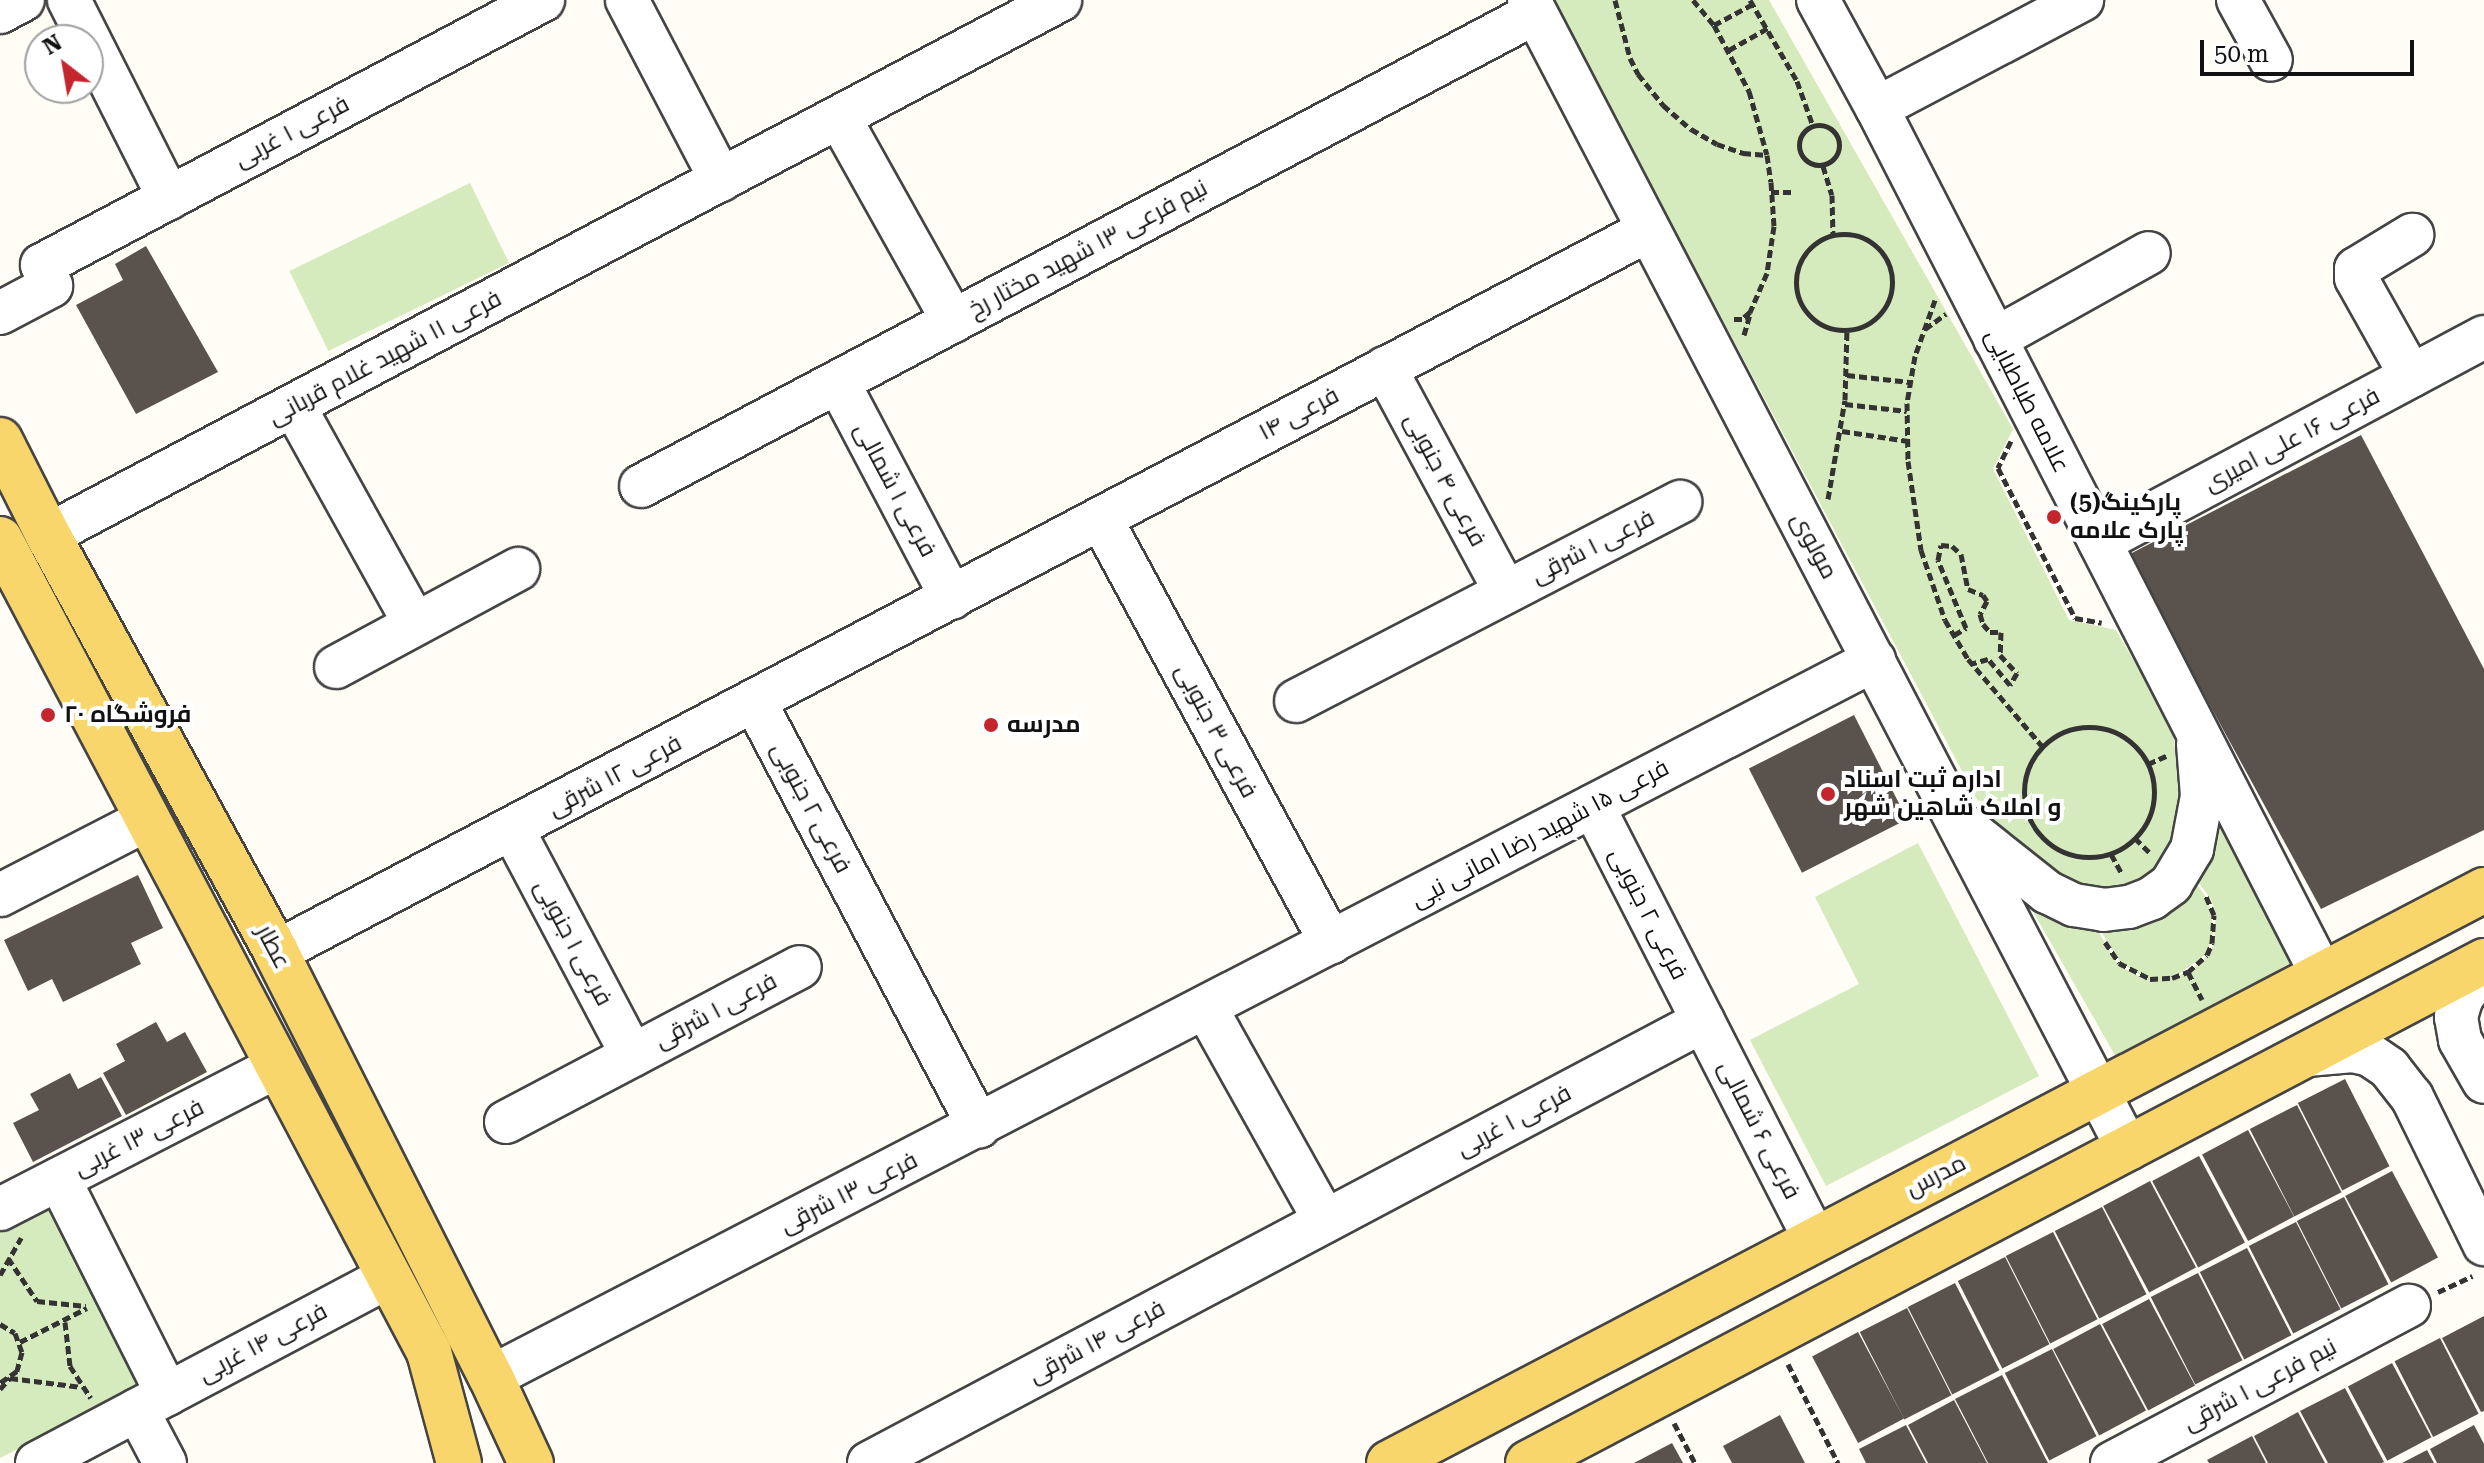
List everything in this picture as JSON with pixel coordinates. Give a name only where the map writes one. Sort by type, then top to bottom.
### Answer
[{"type":"main road","name":"عطار","points":[[0,440],[48,535],[276,952],[491,1377],[531,1463]]},
{"type":"main road","points":[[5,561],[148,819],[429,1352],[459,1463]]},
{"type":"main road","name":"مدرس","points":[[1389,1463],[2484,890]]},
{"type":"main road","points":[[1528,1463],[2484,961]]},
{"type":"main road","points":[[348,1198],[391,1177]]},
{"type":"street","points":[[0,12],[23,0]]},
{"type":"street","points":[[69,0],[169,198]]},
{"type":"street","points":[[627,0],[721,180]]},
{"type":"street","name":"فرعی ۱۱ شهید غلام قربانی","points":[[48,535],[1060,0]]},
{"type":"street","name":"علامه طباطبایی","points":[[1818,0],[1877,108],[2322,975]]},
{"type":"street","points":[[1877,108],[2082,0]]},
{"type":"street","points":[[2238,0],[2271,60]]},
{"type":"street","name":"فرعی ۱ غربی","points":[[0,313],[51,286],[42,265],[529,3]]},
{"type":"street","name":"مولوی","points":[[1532,6],[2128,1149]]},
{"type":"street","name":"نیم فرعی ۱۳ شهید مختار رخ","points":[[641,486],[953,321],[1532,6]]},
{"type":"street","points":[[839,117],[953,321]]},
{"type":"street","name":"فرعی ۱۴","points":[[952,598],[1647,231]]},
{"type":"street","points":[[2411,376],[2356,278],[2356,269],[2412,235]]},
{"type":"street","points":[[1995,339],[2149,253]]},
{"type":"street","name":"فرعی ۱۶ علی امیری","points":[[2100,542],[2484,337]]},
{"type":"street","name":"فرعی ۴ جنوبی","points":[[1385,368],[1505,591]]},
{"type":"street","name":"فرعی ۱ شمالی","points":[[838,382],[952,598]]},
{"type":"street","points":[[294,406],[415,624]]},
{"type":"street","name":"فرعی ۱ شرقی","points":[[1505,591],[1680,502]]},
{"type":"street","name":"فرعی ۳ جنوبی","points":[[1101,519],[1331,943]]},
{"type":"street","points":[[336,667],[518,569]]},
{"type":"street","points":[[1296,701],[1505,591]]},
{"type":"street","name":"فرعی ۱۲ شرقی","points":[[276,952],[952,598]]},
{"type":"street","name":"فرعی ۱۵ شهید رضا امانی نبی","points":[[1206,1008],[1874,660]]},
{"type":"street","name":"فرعی ۲ جنوبی","points":[[755,702],[979,1126]]},
{"type":"street","points":[[1956,819],[2047,892],[2074,905],[2104,910],[2129,907],[2152,898],[2171,884],[2181,870],[2200,824],[2201,755],[2193,721]]},
{"type":"street","name":"فرعی ۲ جنوبی","points":[[1593,806],[1703,1021]]},
{"type":"street","points":[[0,895],[148,819]]},
{"type":"street","name":"فرعی ۱ جنوبی","points":[[513,830],[632,1055]]},
{"type":"street","name":"فرعی ۱ شرقی","points":[[632,1055],[800,967]]},
{"type":"street","points":[[2479,1074],[2460,1040],[2456,1017],[2462,997],[2484,968]]},
{"type":"street","points":[[1206,1008],[1325,1221]]},
{"type":"street","name":"فرعی ۱۳ شرقی","points":[[491,1377],[1206,1008]]},
{"type":"street","name":"فرعی ۱ غربی","points":[[1325,1221],[1703,1021]]},
{"type":"street","name":"فرعی ۶ شمالی","points":[[1703,1021],[1815,1239]]},
{"type":"street","points":[[2307,1055],[2353,1051],[2370,1055],[2389,1068],[2412,1097],[2484,1244]]},
{"type":"street","points":[[506,1122],[632,1055]]},
{"type":"street","name":"فرعی ۱۳ غربی","points":[[0,1209],[278,1066]]},
{"type":"street","points":[[59,1179],[115,1291],[152,1402],[165,1463]]},
{"type":"street","name":"فرعی ۱۴ شرقی","points":[[869,1463],[1325,1221]]},
{"type":"street","name":"فرعی ۱۴ غربی","points":[[152,1402],[389,1277]]},
{"type":"street","name":"نیم فرعی ۱ شرقی","points":[[2112,1463],[2409,1306]]},
{"type":"street","points":[[37,1463],[152,1402]]},
{"type":"path","points":[[1615,0],[1630,58],[1663,105],[1691,129],[1717,144],[1743,153],[1767,155]]},
{"type":"path","points":[[1696,1],[1729,50],[1755,109],[1767,155],[1771,192],[1772,250],[1760,294],[1742,319],[1725,317]]},
{"type":"path","points":[[1714,25],[1752,2],[1797,81],[1813,126]]},
{"type":"path","points":[[1729,50],[1768,28]]},
{"type":"path","points":[[1813,126],[1831,129],[1838,140],[1835,158],[1823,166],[1809,164],[1800,153],[1799,139],[1813,126]]},
{"type":"path","points":[[1823,166],[1832,195],[1833,236]]},
{"type":"path","points":[[1771,192],[1793,192]]},
{"type":"path","points":[[1856,235],[1870,241],[1881,251],[1892,280],[1884,310],[1872,321],[1847,329],[1825,326],[1811,317],[1801,304],[1796,287],[1803,257],[1813,246],[1833,236],[1856,235]]},
{"type":"path","points":[[1935,297],[1915,356],[1908,411],[1908,441],[1921,550],[1935,595],[1971,664],[2042,746]]},
{"type":"path","points":[[1827,506],[1842,431],[1847,329]]},
{"type":"path","points":[[1847,375],[1910,382]]},
{"type":"path","points":[[1845,404],[1908,411]]},
{"type":"path","points":[[1842,431],[1908,441]]},
{"type":"path","points":[[2016,431],[1998,468],[2075,618],[2104,623]]},
{"type":"path","points":[[1954,635],[1966,628],[1938,560],[1941,545],[1952,546],[1961,554],[1968,589],[1983,595],[1987,601],[1980,614],[1983,624],[1990,632],[2001,632],[2000,655],[2017,673],[2010,685],[1988,659],[1971,664]]},
{"type":"path","points":[[2089,727],[2120,734],[2136,746],[2151,774],[2153,804],[2146,826],[2131,843],[2111,854],[2089,858],[2067,854],[2047,843],[2033,827],[2024,806],[2024,783],[2030,763],[2042,746],[2059,734],[2089,727]]},
{"type":"path","points":[[2101,934],[2119,963],[2134,973],[2160,980],[2188,972],[2207,955],[2215,931],[2214,915],[2203,891]]},
{"type":"path","points":[[2188,972],[2208,1012]]},
{"type":"path","points":[[8,1258],[37,1301],[62,1306],[91,1306],[65,1322],[20,1342]]},
{"type":"path","points":[[2409,1306],[2484,1271]]},
{"type":"path","points":[[65,1322],[70,1366],[82,1387],[96,1402]]},
{"type":"path","points":[[0,1324],[15,1333],[20,1342],[21,1362],[0,1386]]},
{"type":"path","points":[[1773,1334],[1838,1463]]},
{"type":"path","points":[[10,1378],[82,1387]]},
{"type":"green space","points":[[1553,0],[1769,0],[2013,429],[1993,469],[2069,620],[2116,630],[2173,729],[2182,822],[2160,876],[2115,895],[2064,885],[1987,818]]},
{"type":"green space","points":[[470,183],[509,263],[328,351],[289,271]]},
{"type":"green space","points":[[2221,811],[2293,961],[2208,1012],[2116,1057],[2027,901],[2096,928],[2117,963],[2143,977],[2120,962],[2099,928],[2190,891],[2196,883],[2208,900],[2214,931],[2206,954],[2176,976],[2188,972],[2208,955],[2214,944],[2216,914],[2211,899],[2198,882]]},
{"type":"green space","points":[[1918,843],[2039,1076],[1826,1186],[1750,1040],[1859,984],[1815,897]]},
{"type":"green space","points":[[50,1190],[147,1385],[0,1458],[0,1215]]},
{"type":"building","points":[[146,246],[218,372],[136,414],[76,305],[123,280],[115,264]]},
{"type":"building","points":[[2361,435],[2484,669],[2484,830],[2321,909],[2128,555]]},
{"type":"building","name":"اداره ثبت اسناد و املاک شاهین شهر","points":[[1854,715],[1907,819],[1802,873],[1749,769]]},
{"type":"building","points":[[138,875],[163,928],[131,943],[141,964],[63,1002],[52,979],[28,991],[4,940]]},
{"type":"building","points":[[156,1022],[167,1042],[185,1032],[207,1072],[126,1115],[103,1073],[125,1061],[116,1044]]},
{"type":"building","points":[[70,1073],[78,1089],[101,1077],[122,1116],[33,1162],[13,1123],[39,1110],[30,1094]]},
{"type":"building","points":[[2345,1079],[2389,1166],[2342,1190],[2298,1103]]},
{"type":"building","points":[[2297,1105],[2341,1192],[2294,1216],[2250,1129]]},
{"type":"building","points":[[2248,1130],[2294,1217],[2248,1241],[2202,1154]]},
{"type":"building","points":[[2199,1156],[2245,1243],[2198,1267],[2152,1181]]},
{"type":"building","points":[[2392,1171],[2438,1258],[2391,1282],[2345,1196]]},
{"type":"building","points":[[2150,1181],[2196,1268],[2149,1292],[2103,1206]]},
{"type":"building","points":[[2344,1197],[2388,1284],[2341,1308],[2297,1221]]},
{"type":"building","points":[[2102,1207],[2146,1294],[2099,1318],[2055,1231]]},
{"type":"building","points":[[2296,1222],[2340,1309],[2293,1333],[2249,1246]]},
{"type":"building","points":[[2053,1232],[2097,1319],[2050,1343],[2006,1256]]},
{"type":"building","points":[[2247,1248],[2291,1335],[2244,1359],[2200,1272]]},
{"type":"building","points":[[2005,1257],[2049,1344],[2002,1368],[1958,1281]]},
{"type":"building","points":[[2198,1273],[2242,1360],[2195,1384],[2151,1297]]},
{"type":"building","points":[[1955,1283],[1999,1370],[1952,1394],[1908,1307]]},
{"type":"building","points":[[2149,1299],[2195,1386],[2148,1410],[2102,1324]]},
{"type":"building","points":[[1907,1308],[1951,1395],[1904,1419],[1860,1332]]},
{"type":"building","points":[[2484,1316],[2484,1411],[2481,1412],[2442,1338]]},
{"type":"building","points":[[2100,1324],[2146,1411],[2099,1435],[2053,1349]]},
{"type":"building","points":[[1858,1332],[1904,1419],[1858,1443],[1812,1356]]},
{"type":"building","points":[[2440,1338],[2479,1414],[2433,1437],[2395,1361]]},
{"type":"building","points":[[2052,1349],[2096,1436],[2049,1460],[2005,1373]]},
{"type":"building","points":[[2392,1363],[2431,1437],[2387,1461],[2348,1386]]},
{"type":"building","points":[[2002,1375],[2048,1463],[1988,1463],[1955,1399]]},
{"type":"building","points":[[2345,1388],[2384,1462],[2328,1463],[2300,1411]]},
{"type":"building","points":[[1954,1400],[1987,1463],[1928,1463],[1908,1425]]},
{"type":"building","points":[[2298,1412],[2325,1463],[2268,1463],[2254,1436]]},
{"type":"building","points":[[1780,1415],[1805,1463],[1732,1463],[1723,1446]]},
{"type":"building","points":[[1906,1425],[1926,1463],[1866,1463],[1859,1449]]},
{"type":"building","points":[[2474,1425],[2484,1444],[2484,1463],[2437,1463],[2430,1449]]},
{"type":"building","points":[[2252,1436],[2266,1463],[2209,1463],[2207,1460]]},
{"type":"building","points":[[1672,1443],[1683,1463],[1634,1463]]},
{"type":"building","points":[[2427,1450],[2434,1463],[2402,1463]]},
{"type":"place","name":"پارکینگ(5) پارک علامه","points":[[2054,517]]},
{"type":"place","name":"فروشگاه ۲۰","points":[[48,715]]},
{"type":"place","name":"مدرسه","points":[[991,725]]},
{"type":"place","name":"اداره ثبت اسناد و املاک شاهین شهر","points":[[1828,794]]}]
